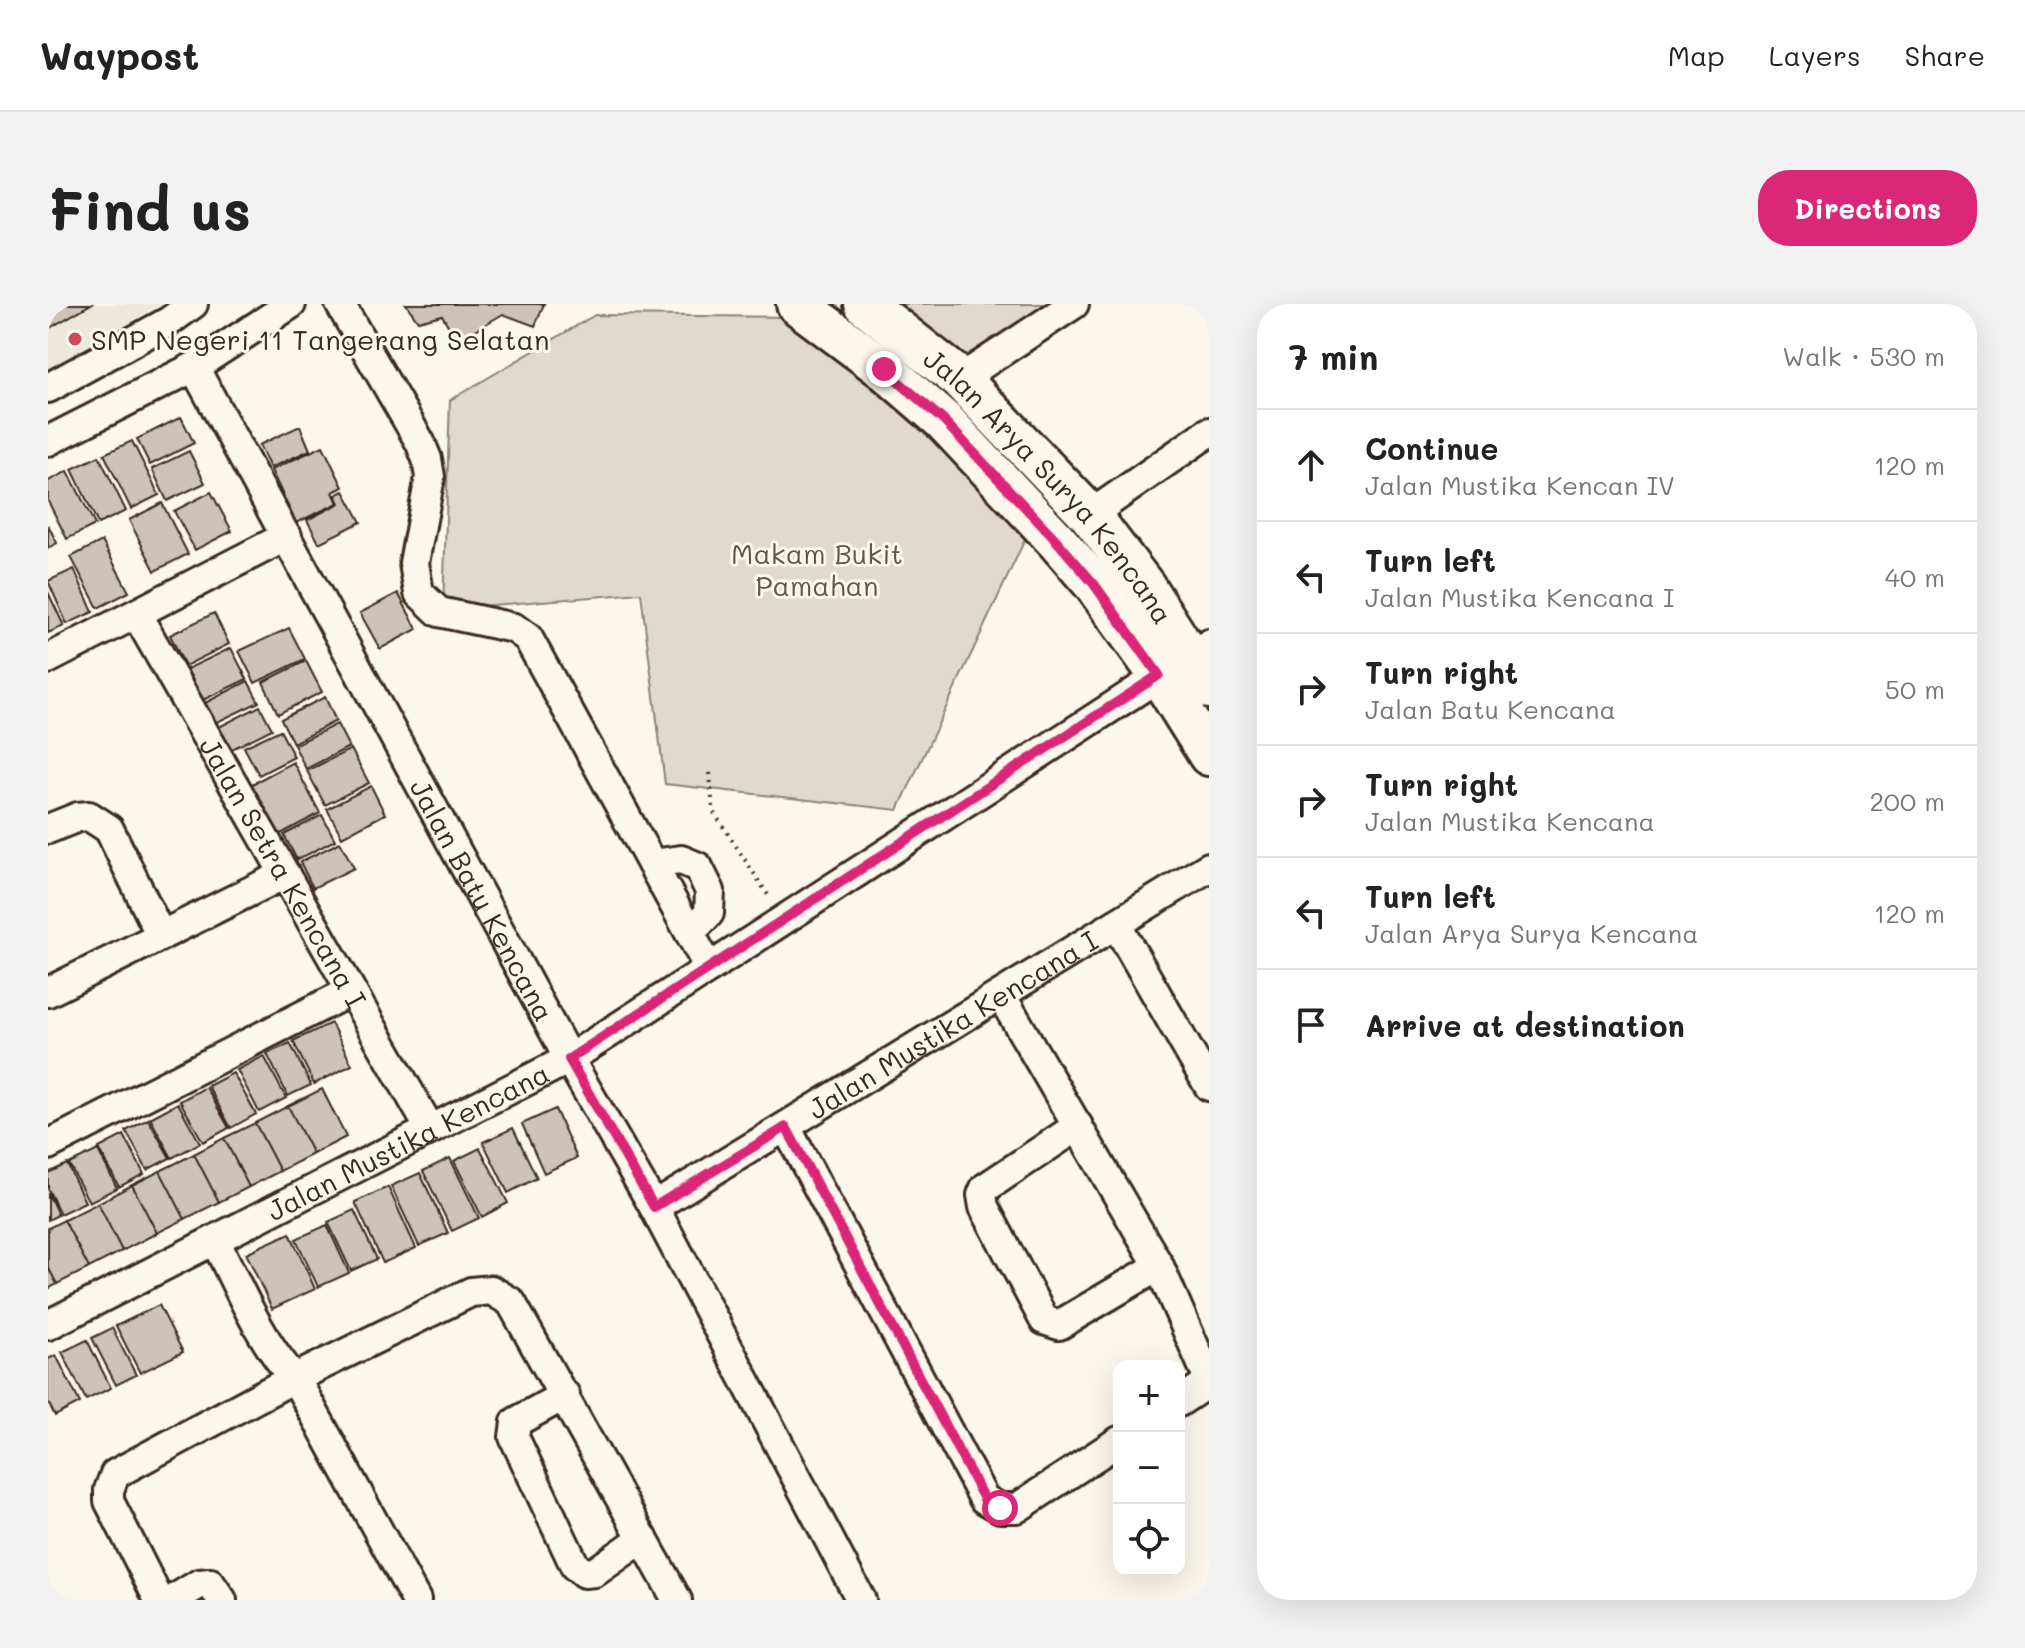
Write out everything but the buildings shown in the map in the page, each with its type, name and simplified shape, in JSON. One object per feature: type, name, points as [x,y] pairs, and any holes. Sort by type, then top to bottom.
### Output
[{"type":"street","points":[[48,388],[168,322],[193,304]]},
{"type":"street","points":[[48,441],[194,367],[291,304]]},
{"type":"street","points":[[340,304],[427,459],[430,477],[414,563],[419,593],[439,612],[514,628],[528,638],[709,968]]},
{"type":"street","name":"Jalan Arya Surya Kencana","points":[[797,304],[884,369],[944,421],[1094,584],[1192,666]]},
{"type":"street","name":"Jalan Arya Surya Kencana","points":[[865,304],[960,379],[1090,515],[1145,587],[1192,666],[1209,755]]},
{"type":"street","points":[[960,379],[1074,304]]},
{"type":"street","name":"Jalan Batu Kencana","points":[[194,367],[569,1059],[654,1207],[851,1596]]},
{"type":"street","points":[[1090,515],[1209,432]]},
{"type":"street","points":[[48,659],[287,536]]},
{"type":"street","name":"Jalan Setra Kencana I","points":[[137,615],[430,1129]]},
{"type":"street","name":"Jalan Mustika Kencana","points":[[48,1325],[569,1059],[784,920],[1192,666]]},
{"type":"street","points":[[48,829],[89,816],[109,829],[161,936]]},
{"type":"street","points":[[652,864],[681,860],[698,867],[710,891],[709,913],[690,933]]},
{"type":"street","name":"Jalan Mustika Kencana I","points":[[654,1207],[1209,867]]},
{"type":"street","points":[[48,992],[285,874]]},
{"type":"street","points":[[1116,924],[1209,1086]]},
{"type":"street","points":[[48,1145],[351,991]]},
{"type":"street","points":[[1001,995],[1159,1266],[1209,1381],[1185,1398]]},
{"type":"street","points":[[1078,1126],[985,1188],[982,1195],[984,1207],[1044,1320],[1059,1325],[1159,1266]]},
{"type":"street","points":[[786,1127],[984,1499],[1000,1508],[1017,1508],[1113,1445]]},
{"type":"street","points":[[215,1240],[398,1600]]},
{"type":"street","points":[[159,1600],[109,1501],[115,1474],[286,1376],[471,1292],[491,1290],[511,1302],[677,1600]]},
{"type":"street","points":[[286,1376],[416,1600]]},
{"type":"street","points":[[565,1395],[516,1422],[514,1437],[575,1566],[584,1573],[595,1572],[643,1538]]},
{"type":"street","points":[[173,1600],[204,1583],[215,1587],[222,1600]]},
{"type":"path","points":[[710,773],[713,811],[784,920]]},
{"type":"shaded area","name":"SMP Negeri 11 Tangerang Selatan","points":[[48,304],[162,304],[48,369]]},
{"type":"green space","points":[[888,304],[1053,304],[959,362]]},
{"type":"green space","name":"Makam Bukit Pamahan","points":[[595,315],[795,317],[881,378],[1028,533],[898,810],[665,784],[641,593],[443,609],[450,400]]},
{"type":"place","name":"SMP Negeri 11 Tangerang Selatan","points":[[75,339]]},
{"type":"route","points":[[884,369],[944,421],[1056,540],[1094,584],[1159,675],[569,1059],[654,1207],[786,1127],[984,1499],[1000,1508]]}]
